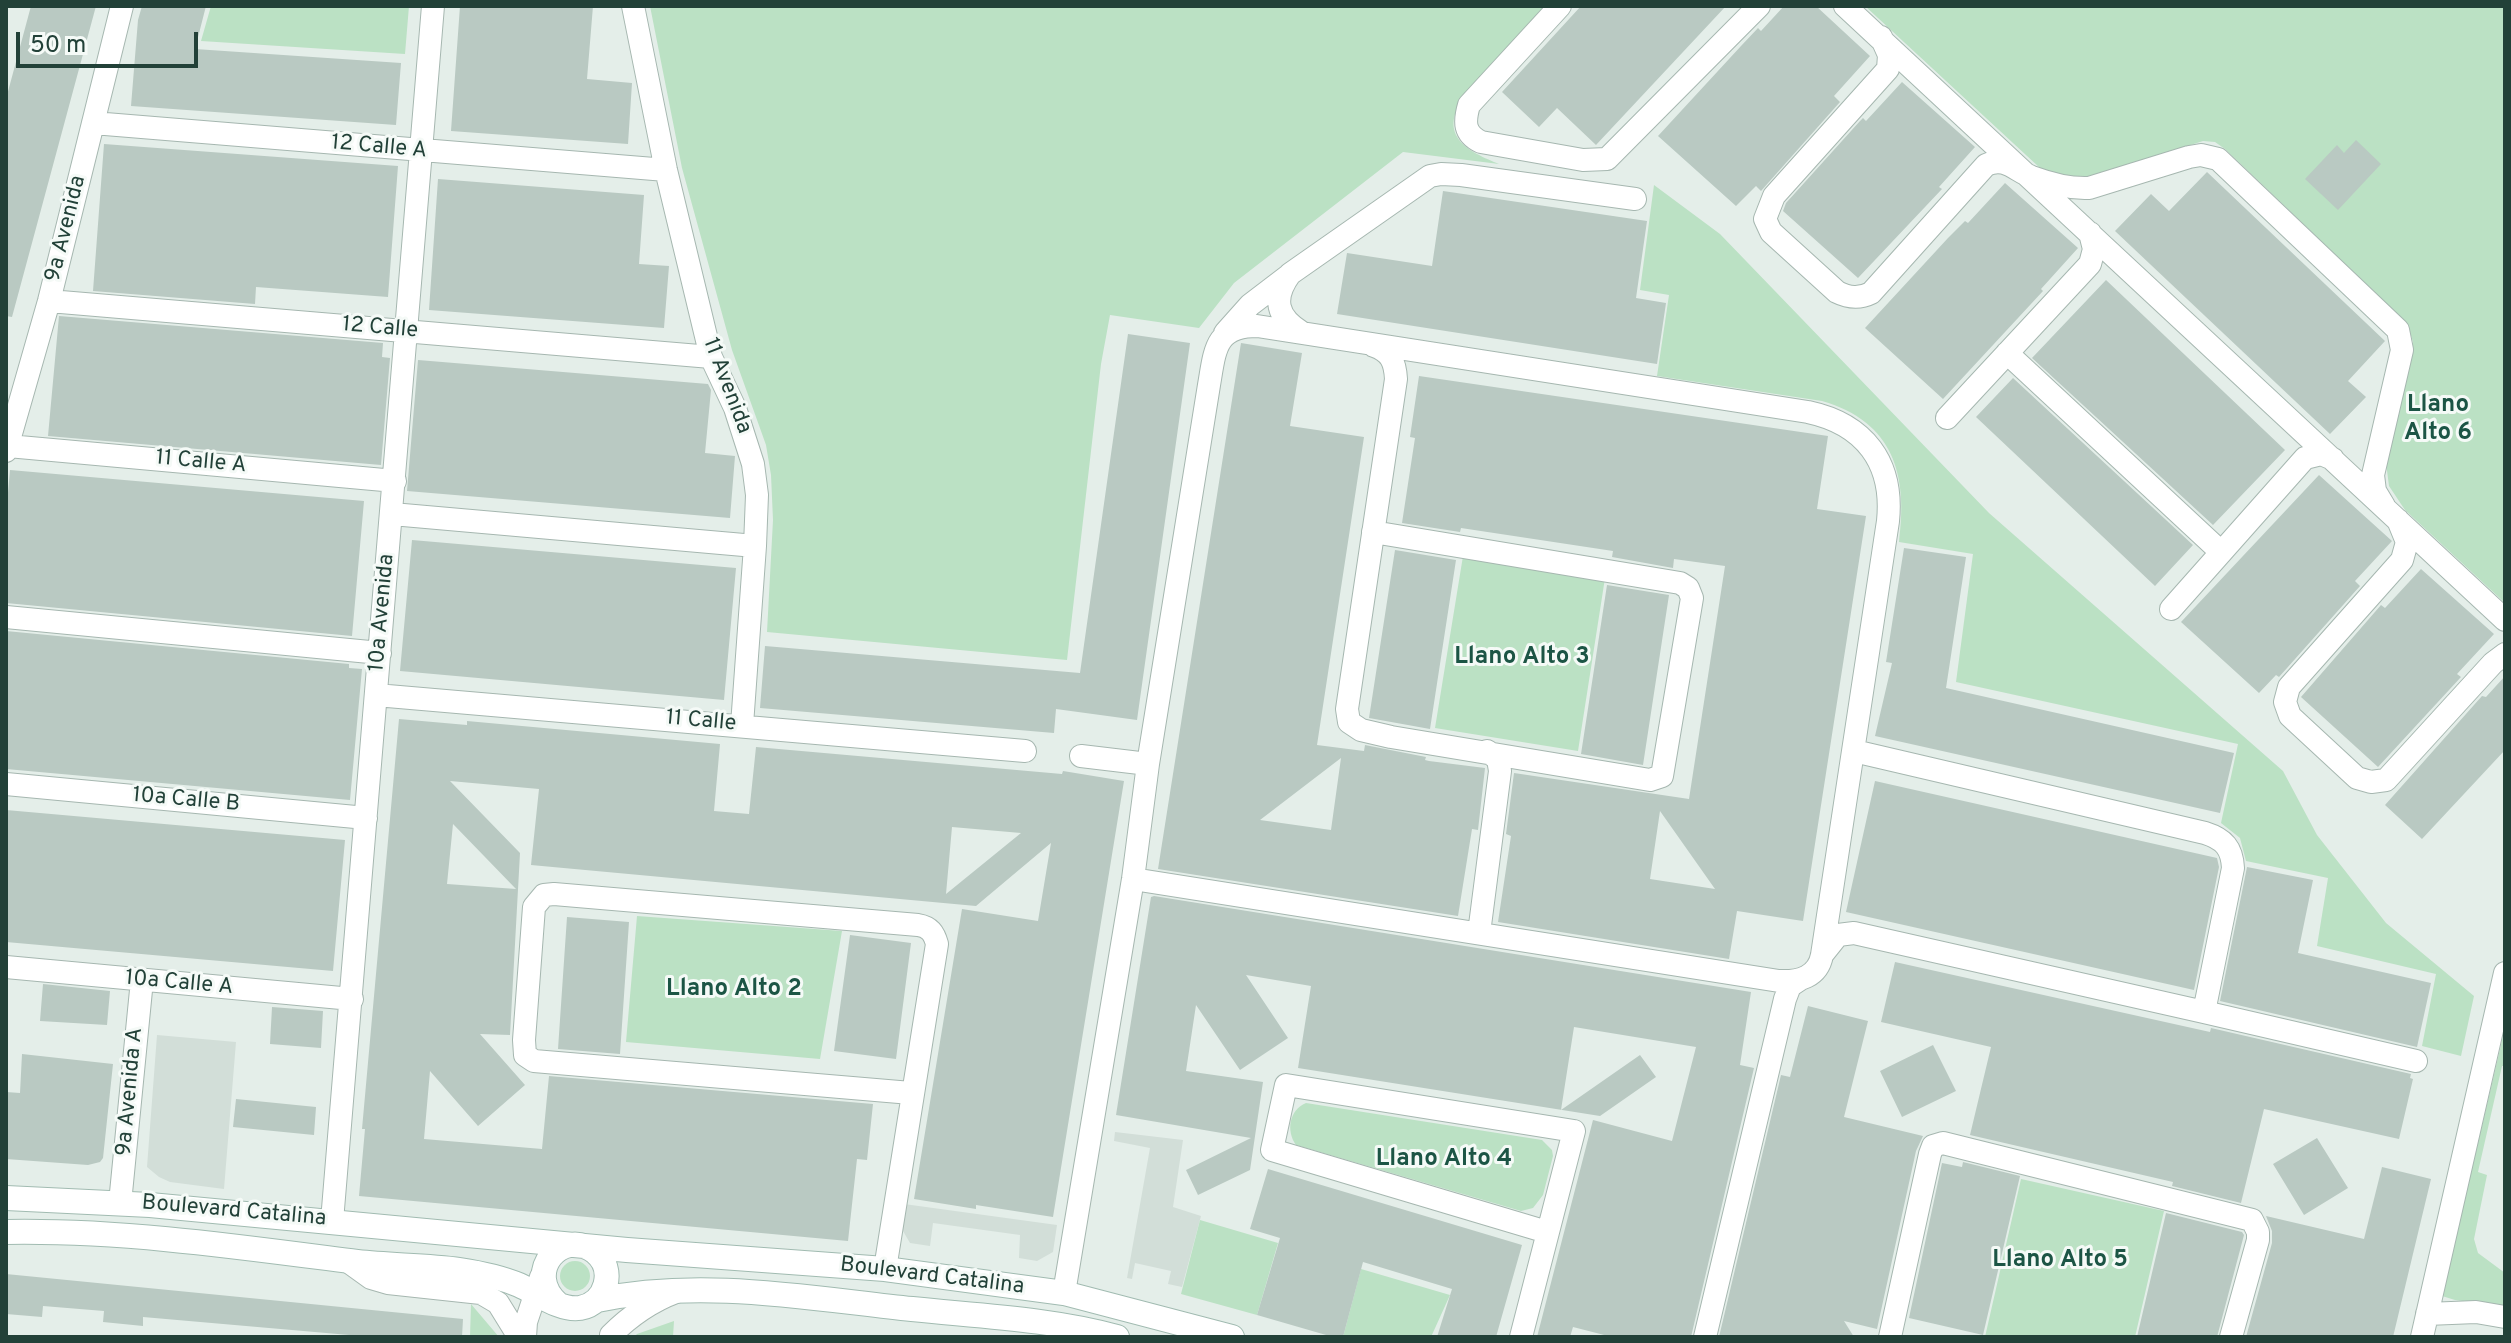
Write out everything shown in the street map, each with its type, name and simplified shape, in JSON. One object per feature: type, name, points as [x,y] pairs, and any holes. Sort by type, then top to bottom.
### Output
[{"type":"street","name":"9a Avenida","points":[[7,448],[49,301],[122,6]]},
{"type":"street","name":"10a Avenida","points":[[332,1221],[433,6]]},
{"type":"street","name":"11 Avenida","points":[[633,6],[666,170],[711,357],[735,408],[753,464],[757,495],[755,546],[742,725]]},
{"type":"street","points":[[1560,6],[1469,105],[1465,122],[1473,138],[1583,160],[1607,159],[1759,6]]},
{"type":"street","points":[[1845,6],[2505,620]]},
{"type":"street","points":[[1881,37],[1889,55],[1888,69],[1774,196],[1767,207],[1765,219],[1771,232],[1837,292],[1860,297],[1871,293],[1986,165],[1995,161],[2006,163],[2027,176],[2078,188],[2089,188],[2189,157],[2209,156],[2225,163],[2394,324],[2402,337],[2401,358],[2373,475],[2375,491],[2407,542],[2402,560],[2289,687],[2285,702],[2290,716],[2357,778],[2371,782],[2386,780],[2493,663],[2505,654]]},
{"type":"street","name":"12 Calle A","points":[[93,123],[666,170]]},
{"type":"street","points":[[899,1308],[917,1299],[931,1297],[1029,1305],[1064,1293],[1133,879],[1148,764],[1212,368],[1222,337],[1250,305],[1427,178],[1441,174],[1635,199]]},
{"type":"street","points":[[1947,418],[2090,264],[2094,249],[2090,233]]},
{"type":"street","points":[[1290,274],[1281,289],[1280,309],[1286,321],[1302,333]]},
{"type":"street","name":"12 Calle","points":[[49,301],[711,357]]},
{"type":"street","points":[[1222,337],[1244,326],[1302,333],[1808,412],[1833,418],[1854,430],[1879,462],[1890,499],[1822,955],[1817,969],[1790,986],[1785,999],[1705,1337]]},
{"type":"street","points":[[1366,343],[1390,355],[1396,379],[1373,532],[1347,709],[1349,722],[1372,733],[1650,780],[1662,776],[1692,598],[1688,588],[1680,583],[1373,532]]},
{"type":"street","points":[[2007,353],[2221,552]]},
{"type":"street","name":"11 Calle A","points":[[7,448],[395,481]]},
{"type":"street","points":[[2171,609],[2305,458],[2321,454],[2333,459]]},
{"type":"street","points":[[392,514],[755,546]]},
{"type":"street","points":[[6,617],[380,653]]},
{"type":"street","name":"11 Calle","points":[[376,695],[1025,751]]},
{"type":"street","points":[[1479,933],[1500,771],[1498,759],[1487,751]]},
{"type":"street","points":[[1854,751],[2205,833],[2223,841],[2232,856],[2233,868],[2204,1012]]},
{"type":"street","points":[[1081,756],[1148,764]]},
{"type":"street","name":"10a Calle B","points":[[6,784],[366,818]]},
{"type":"street","points":[[1133,879],[1779,981],[1799,980]]},
{"type":"street","points":[[885,1269],[937,944],[934,933],[926,927],[554,894],[544,895],[534,907],[524,1040],[525,1055],[534,1061],[911,1093]]},
{"type":"street","points":[[1822,955],[1838,935],[1854,933],[2416,1061]]},
{"type":"street","name":"10a Calle A","points":[[6,967],[352,999]]},
{"type":"street","points":[[2422,1337],[2505,973]]},
{"type":"street","name":"9a Avenida A","points":[[120,1203],[142,980]]},
{"type":"street","points":[[1521,1337],[1574,1131],[1286,1085],[1272,1150],[1547,1232]]},
{"type":"street","points":[[1890,1337],[1930,1154],[1933,1146],[1943,1143],[2252,1220],[2258,1240],[2231,1337]]},
{"type":"street","name":"Boulevard Catalina","points":[[6,1198],[120,1203],[627,1250],[885,1269],[1064,1293],[1232,1337]]},
{"type":"street","name":"Boulevard Catalina","points":[[6,1232],[148,1238],[458,1270],[489,1275],[547,1298]]},
{"type":"street","points":[[576,1245],[586,1247],[603,1261],[606,1281],[597,1300],[578,1308],[547,1298],[544,1268],[556,1251],[576,1245]]},
{"type":"street","points":[[346,1260],[371,1278],[388,1283],[481,1293],[498,1303],[522,1337]]},
{"type":"street","points":[[611,1336],[644,1308],[684,1289]]},
{"type":"street","name":"Boulevard Catalina","points":[[597,1300],[644,1291],[684,1289],[795,1296],[1053,1324],[1117,1337]]},
{"type":"street","points":[[522,1337],[526,1322],[547,1298]]},
{"type":"street","points":[[597,1300],[609,1322],[611,1336]]},
{"type":"street","points":[[2427,1314],[2476,1312],[2505,1317]]},
{"type":"shaded area","points":[[157,1035],[236,1042],[224,1189],[170,1182],[147,1167]]},
{"type":"shaded area","points":[[1115,1132],[1183,1140],[1173,1207],[1201,1216],[1182,1287],[1168,1284],[1171,1271],[1135,1263],[1132,1279],[1127,1278],[1150,1148],[1114,1141]]},
{"type":"shaded area","points":[[904,1204],[1057,1225],[1053,1252],[1037,1261],[1019,1258],[1020,1235],[933,1223],[930,1246],[910,1243],[903,1231]]},
{"type":"green space","points":[[211,6],[409,6],[405,54],[201,41]]},
{"type":"green space","points":[[650,6],[1548,6],[1461,101],[1455,114],[1454,125],[1461,142],[1468,149],[1499,164],[1403,152],[1234,283],[1199,328],[1110,315],[1101,364],[1067,660],[767,632],[773,520],[766,445],[732,350],[682,168]]},
{"type":"green space","points":[[1865,6],[2505,6],[2505,603],[2405,510],[2389,486],[2386,463],[2413,342],[2407,323],[2225,149],[2215,142],[2203,141],[2089,178],[2073,180],[2040,168]]},
{"type":"green space","points":[[1654,185],[1720,234],[1989,513],[2283,771],[2317,835],[2386,923],[2474,996],[2461,1056],[2422,1046],[2436,974],[2317,946],[2328,878],[2246,861],[2240,838],[2221,823],[2238,744],[1956,682],[1973,554],[1899,542],[1901,495],[1898,473],[1891,454],[1866,422],[1822,401],[1657,376],[1669,295],[1640,290]]},
{"type":"green space","points":[[1463,556],[1605,578],[1578,751],[1435,728]]},
{"type":"green space","points":[[637,916],[842,931],[820,1059],[626,1042]]},
{"type":"green space","points":[[2505,1028],[2505,1066],[2502,1066],[2478,1172],[2487,1175],[2474,1239],[2478,1253],[2505,1273],[2505,1307],[2442,1296]]},
{"type":"green space","points":[[1306,1103],[1542,1140],[1552,1150],[1553,1156],[1543,1195],[1533,1208],[1521,1211],[1296,1145],[1291,1134],[1291,1121],[1300,1106]]},
{"type":"green space","points":[[2021,1179],[2164,1211],[2135,1337],[1985,1337]]},
{"type":"green space","points":[[1200,1220],[1278,1243],[1257,1315],[1181,1294]]},
{"type":"green space","points":[[575,1261],[586,1265],[590,1276],[586,1287],[575,1291],[564,1287],[560,1276],[564,1265]]},
{"type":"green space","points":[[1361,1269],[1450,1295],[1431,1337],[1343,1337]]},
{"type":"green space","points":[[471,1304],[499,1337],[470,1337]]},
{"type":"green space","points":[[674,1321],[673,1337],[634,1337],[637,1334]]},
{"type":"building","points":[[31,6],[96,6],[12,317],[6,316],[6,99]]},
{"type":"building","points":[[142,6],[206,6],[195,49],[401,63],[396,125],[131,106],[138,20]]},
{"type":"building","points":[[460,6],[593,6],[587,79],[632,83],[628,144],[451,131]]},
{"type":"building","points":[[1581,6],[1726,6],[1596,145],[1557,108],[1539,127],[1502,92]]},
{"type":"building","points":[[1784,6],[1816,6],[1870,56],[1834,96],[1840,102],[1761,191],[1756,186],[1736,206],[1658,136],[1758,28],[1761,31]]},
{"type":"building","points":[[1902,82],[1975,147],[1939,187],[1942,189],[1858,278],[1783,211],[1786,203],[1860,121],[1863,118],[1866,121]]},
{"type":"building","points":[[2356,140],[2381,164],[2338,210],[2305,179],[2337,145],[2344,153]]},
{"type":"building","points":[[104,144],[398,166],[388,297],[256,287],[255,304],[93,291]]},
{"type":"building","points":[[2207,172],[2385,341],[2348,381],[2366,397],[2330,434],[2115,231],[2151,194],[2169,211]]},
{"type":"building","points":[[438,179],[644,195],[639,264],[669,266],[664,328],[429,310]]},
{"type":"building","points":[[2005,183],[2078,248],[2041,289],[2043,291],[1943,399],[1865,328],[1948,238],[1965,221],[1968,223]]},
{"type":"building","points":[[1443,191],[1647,221],[1636,298],[1666,303],[1657,364],[1337,314],[1347,253],[1432,266]]},
{"type":"building","points":[[2106,280],[2285,450],[2213,525],[2032,358]]},
{"type":"building","points":[[59,316],[383,343],[382,357],[390,358],[381,465],[48,436]]},
{"type":"building","points":[[1128,334],[1190,343],[1137,720],[1056,709],[1054,733],[760,708],[765,646],[1080,673]]},
{"type":"building","points":[[1241,343],[1302,353],[1290,426],[1364,437],[1317,745],[1364,751],[1365,745],[1426,757],[1425,760],[1429,761],[1485,768],[1478,830],[1472,829],[1458,916],[1158,869]],"holes":[[[1341,758],[1331,830],[1260,820]]]},
{"type":"building","points":[[418,360],[708,384],[711,390],[705,453],[735,456],[730,518],[407,491]]},
{"type":"building","points":[[1419,376],[1828,436],[1817,509],[1866,516],[1803,921],[1737,911],[1729,959],[1498,922],[1511,836],[1506,834],[1514,773],[1689,799],[1725,566],[1674,559],[1673,568],[1612,557],[1613,551],[1461,528],[1460,532],[1402,523],[1415,438],[1410,437]],"holes":[[[1660,811],[1715,889],[1650,879]]]},
{"type":"building","points":[[2013,378],[2193,545],[2155,586],[1976,417]]},
{"type":"building","points":[[10,470],[364,501],[352,636],[6,603],[6,515]]},
{"type":"building","points":[[2319,475],[2392,541],[2355,581],[2360,586],[2279,677],[2276,675],[2259,693],[2181,622]]},
{"type":"building","points":[[412,540],[736,568],[724,700],[400,671]]},
{"type":"building","points":[[1904,548],[1966,557],[1946,688],[2234,753],[2220,813],[1875,736],[1892,663],[1886,662]]},
{"type":"building","points":[[1395,550],[1456,560],[1430,729],[1369,718]]},
{"type":"building","points":[[2421,569],[2494,634],[2457,674],[2461,677],[2378,767],[2301,697],[2381,605],[2385,608]]},
{"type":"building","points":[[1607,585],[1669,595],[1643,765],[1581,754]]},
{"type":"building","points":[[6,631],[349,664],[349,668],[362,669],[350,800],[6,769]]},
{"type":"building","points":[[2505,676],[2505,750],[2422,839],[2385,805],[2482,696],[2486,697]]},
{"type":"building","points":[[399,719],[467,725],[467,721],[720,744],[714,811],[749,814],[756,747],[1062,774],[1063,771],[1124,781],[1053,1217],[914,1199],[962,909],[1038,921],[1051,843],[976,906],[531,865],[539,789],[450,781],[520,853],[510,1035],[480,1034],[525,1085],[478,1126],[430,1071],[424,1139],[542,1149],[549,1076],[873,1104],[867,1160],[857,1159],[848,1241],[359,1196],[365,1129],[362,1129]],"holes":[[[453,824],[516,889],[447,884]],[[952,827],[1021,833],[946,894]]]},
{"type":"building","points":[[1875,781],[2217,858],[2219,867],[2194,990],[1846,912]]},
{"type":"building","points":[[6,810],[345,840],[333,971],[6,942]]},
{"type":"building","points":[[2247,867],[2313,880],[2298,953],[2431,983],[2417,1047],[2220,1001]]},
{"type":"building","points":[[1151,897],[1751,992],[1740,1065],[1754,1068],[1691,1337],[1612,1337],[1573,1327],[1570,1337],[1537,1337],[1593,1120],[1672,1141],[1696,1047],[1574,1027],[1561,1110],[1298,1068],[1311,986],[1246,975],[1288,1038],[1240,1070],[1196,1005],[1186,1071],[1263,1082],[1250,1170],[1198,1195],[1186,1170],[1251,1138],[1116,1115]]},
{"type":"building","points":[[567,917],[629,922],[620,1054],[558,1049]]},
{"type":"building","points":[[850,935],[911,943],[896,1059],[834,1051]]},
{"type":"building","points":[[1895,962],[2210,1032],[2211,1028],[2411,1074],[2410,1078],[2413,1079],[2399,1139],[2264,1109],[2241,1203],[2172,1186],[2173,1182],[1970,1135],[1991,1047],[1881,1022]]},
{"type":"building","points":[[43,984],[110,991],[107,1025],[40,1021]]},
{"type":"building","points":[[1808,1006],[1868,1021],[1844,1117],[1923,1136],[1916,1151],[1877,1329],[1844,1321],[1854,1337],[1719,1337],[1781,1075],[1790,1077]]},
{"type":"building","points":[[272,1007],[323,1011],[321,1048],[270,1044]]},
{"type":"building","points":[[1933,1045],[1956,1091],[1902,1117],[1880,1071]]},
{"type":"building","points":[[22,1054],[113,1064],[103,1158],[100,1162],[88,1165],[6,1159],[6,1092],[20,1093]]},
{"type":"building","points":[[1640,1055],[1656,1077],[1600,1116],[1561,1110]]},
{"type":"building","points":[[236,1099],[316,1107],[314,1135],[233,1127]]},
{"type":"building","points":[[2317,1138],[2348,1188],[2304,1215],[2273,1164]]},
{"type":"building","points":[[1963,1162],[2020,1176],[1983,1335],[1909,1318],[1942,1163],[1962,1167]]},
{"type":"building","points":[[2382,1167],[2431,1179],[2393,1337],[2246,1337],[2272,1243],[2272,1231],[2266,1216],[2364,1239]]},
{"type":"building","points":[[1268,1169],[1522,1245],[1496,1337],[1437,1337],[1452,1289],[1363,1262],[1343,1337],[1333,1337],[1257,1315],[1280,1238],[1250,1229]]},
{"type":"building","points":[[2166,1213],[2244,1235],[2217,1337],[2137,1337]]},
{"type":"building","points":[[6,1274],[463,1319],[462,1337],[372,1337],[143,1317],[143,1326],[103,1322],[104,1311],[43,1306],[42,1317],[6,1314]]},
{"type":"district","name":"Llano Alto 6","points":[[2438,420]]},
{"type":"district","name":"Llano Alto 3","points":[[1522,658]]},
{"type":"district","name":"Llano Alto 2","points":[[734,990]]},
{"type":"district","name":"Llano Alto 4","points":[[1444,1160]]},
{"type":"district","name":"Llano Alto 5","points":[[2060,1261]]}]
